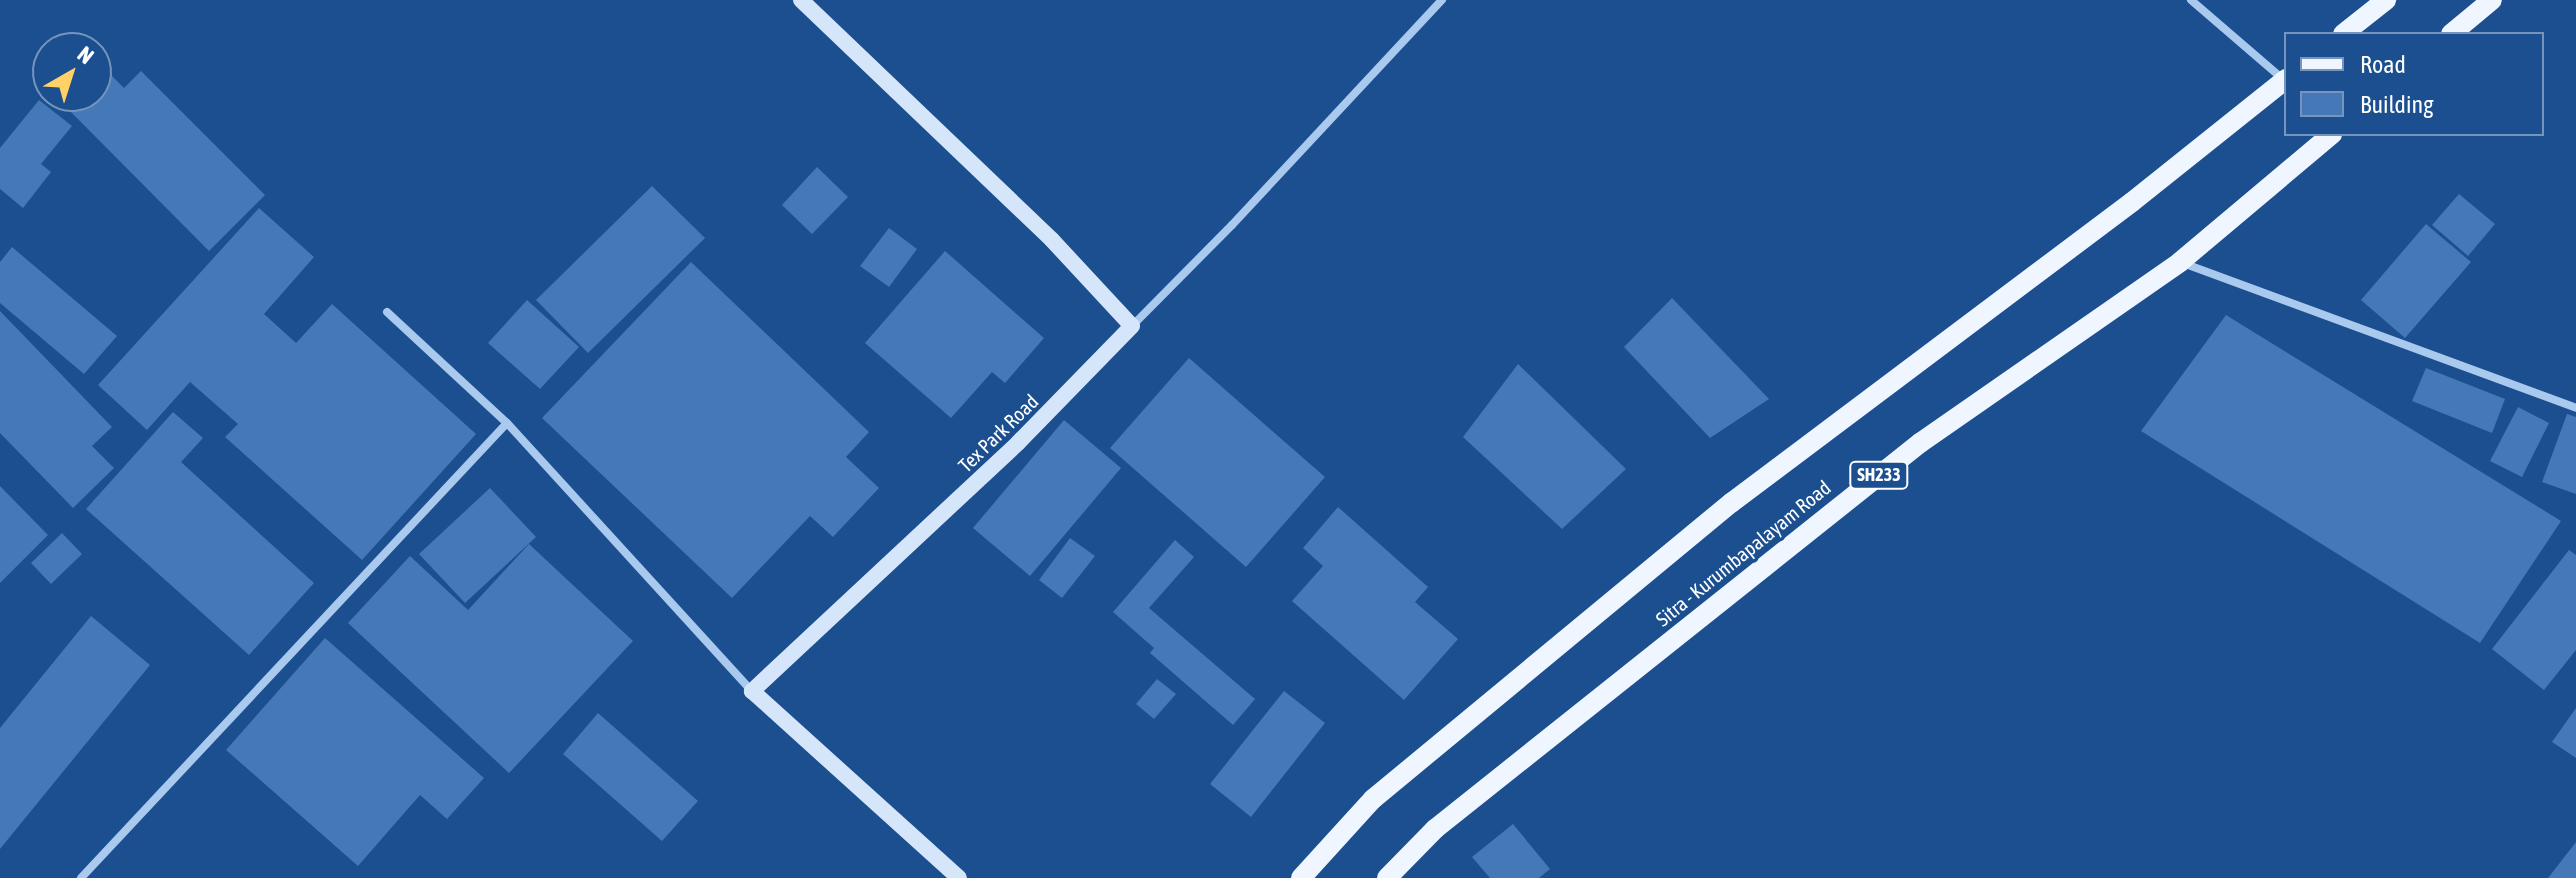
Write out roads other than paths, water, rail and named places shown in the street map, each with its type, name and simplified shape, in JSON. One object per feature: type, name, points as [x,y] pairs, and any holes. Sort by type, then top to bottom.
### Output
[{"type":"main road","points":[[2346,32],[2386,0]]},
{"type":"main road","points":[[2453,32],[2492,0]]},
{"type":"main road","points":[[1301,878],[1373,799],[1731,503],[2132,202],[2284,81]]},
{"type":"main road","name":"Sitra - Kurumbapalayam Road","points":[[1387,878],[1435,829],[1920,443],[2180,262],[2330,136]]},
{"type":"street","points":[[801,0],[1052,240],[1132,326],[1232,225],[1442,0]]},
{"type":"street","points":[[2191,0],[2284,79]]},
{"type":"street","points":[[2180,262],[2576,408]]},
{"type":"street","points":[[387,312],[507,423],[752,691],[959,878]]},
{"type":"street","name":"Tex Park Road","points":[[752,691],[1018,443],[1132,326]]},
{"type":"street","points":[[81,878],[507,423]]}]
